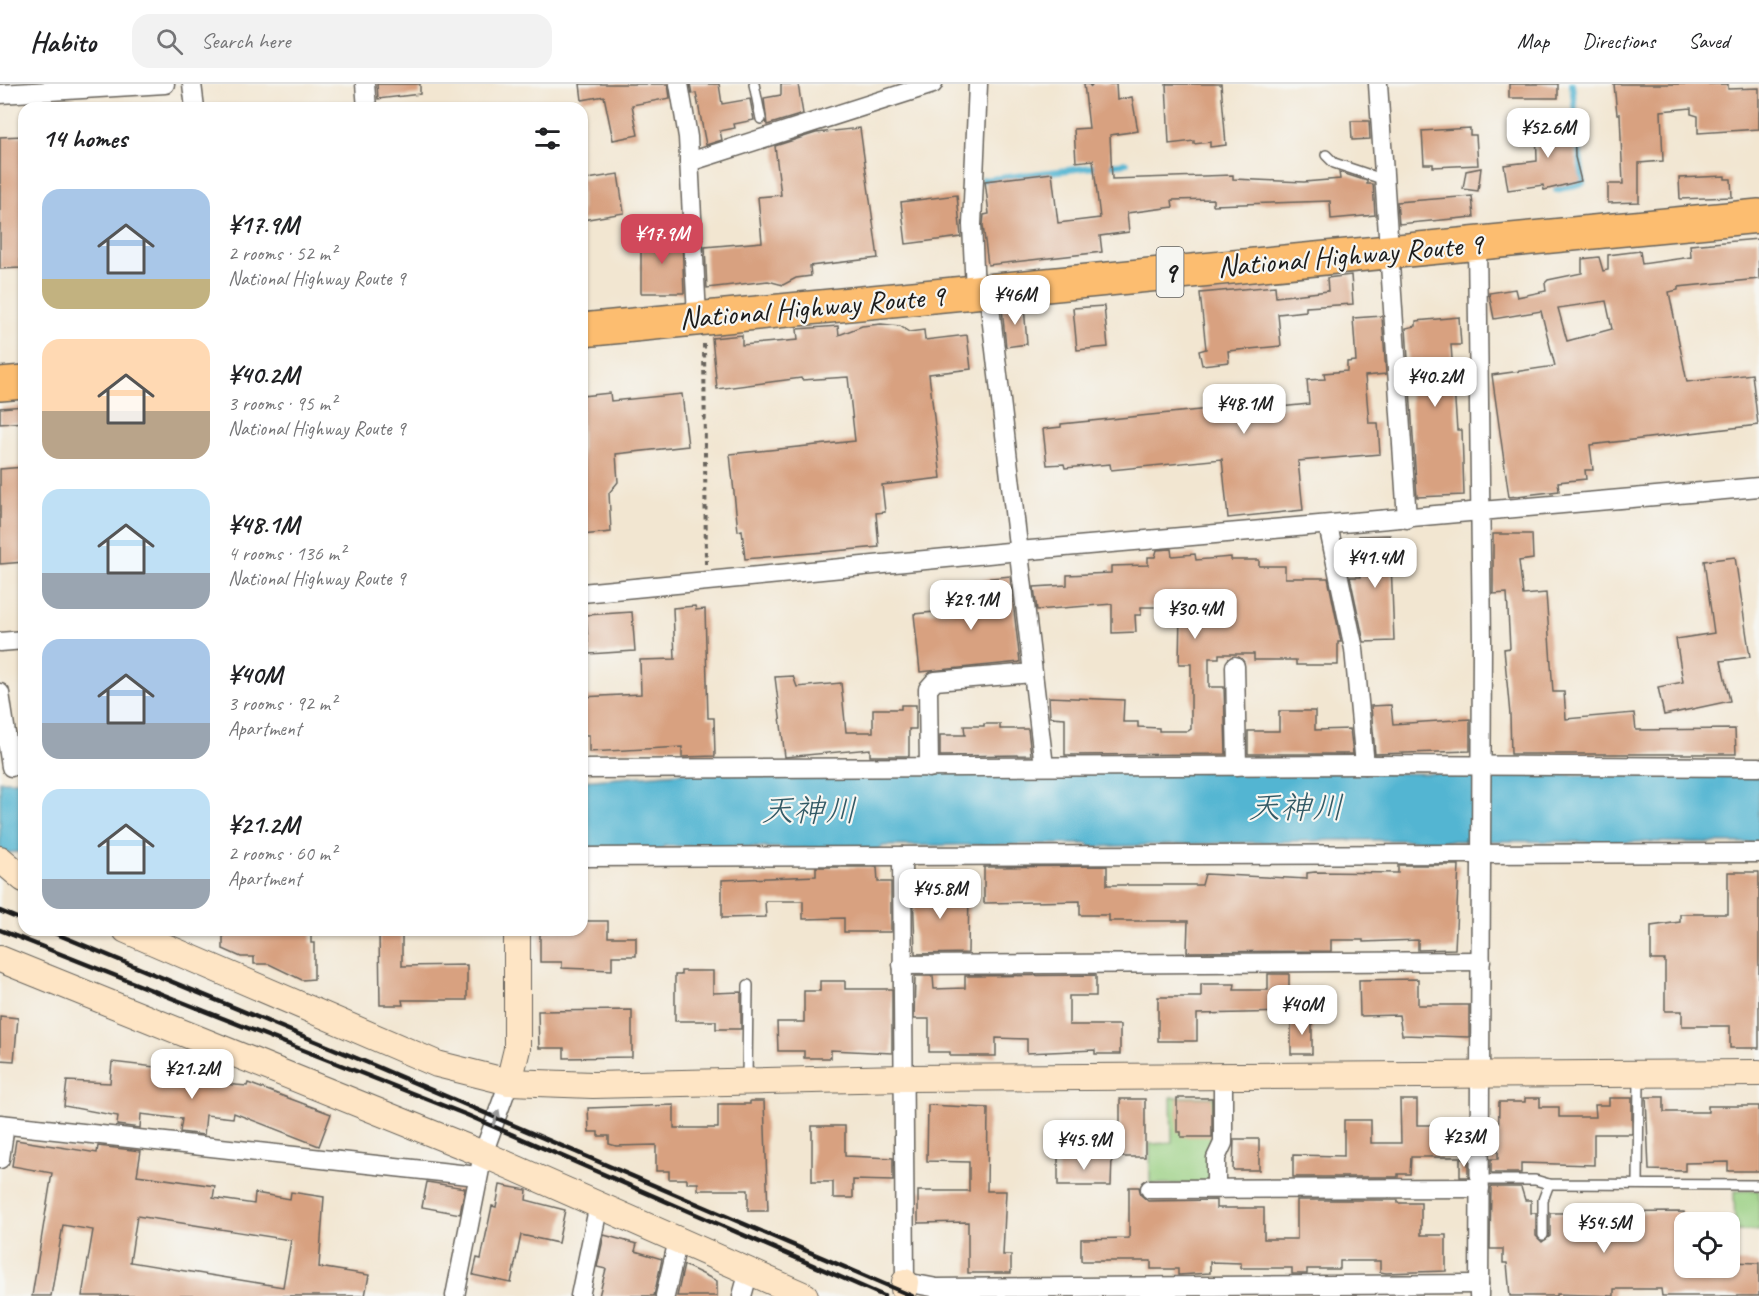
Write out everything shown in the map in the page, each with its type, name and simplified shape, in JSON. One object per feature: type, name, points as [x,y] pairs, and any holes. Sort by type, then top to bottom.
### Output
[{"type":"highway","name":"National Highway Route 9","points":[[588,329],[1759,216]]},
{"type":"highway","points":[[0,384],[18,382]]},
{"type":"street","points":[[0,94],[165,84]]},
{"type":"street","points":[[192,84],[194,102]]},
{"type":"street","points":[[365,84],[366,102]]},
{"type":"street","points":[[679,84],[688,137],[697,317]]},
{"type":"street","points":[[689,162],[933,84]]},
{"type":"street","points":[[978,84],[972,225],[1019,551],[1044,766]]},
{"type":"street","points":[[1378,84],[1407,519]]},
{"type":"street","points":[[902,856],[905,1286],[1479,1290],[1481,769],[1477,243]]},
{"type":"street","points":[[588,592],[1019,551],[1759,487]]},
{"type":"street","points":[[1329,525],[1354,649],[1365,765]]},
{"type":"street","points":[[0,642],[18,640]]},
{"type":"street","points":[[1235,666],[1237,766]]},
{"type":"street","points":[[929,768],[928,689],[935,681],[1032,673]]},
{"type":"street","points":[[0,693],[12,767]]},
{"type":"street","points":[[588,769],[1365,765],[1481,769],[1759,767]]},
{"type":"street","points":[[588,857],[1481,852],[1759,853]]},
{"type":"street","points":[[1,860],[18,874]]},
{"type":"street","points":[[140,936],[437,1064],[509,1082],[593,1085],[903,1078],[1759,1073]]},
{"type":"street","points":[[455,1296],[481,1165],[509,1082],[517,1049],[517,936]]},
{"type":"street","points":[[0,959],[481,1165],[599,1204],[805,1296]]},
{"type":"street","points":[[903,965],[1481,961]]},
{"type":"street","points":[[1216,1188],[1216,1158],[1223,1143],[1223,1076]]},
{"type":"street","points":[[0,1159],[3,1125],[481,1165]]},
{"type":"street","points":[[1150,1189],[1480,1184]]},
{"type":"street","points":[[580,1296],[599,1204]]},
{"type":"street","points":[[665,1296],[678,1240]]},
{"type":"street","points":[[742,1296],[749,1271]]},
{"type":"lane","points":[[754,84],[761,119]]},
{"type":"lane","points":[[1326,155],[1334,163],[1385,180]]},
{"type":"lane","points":[[747,1082],[748,985]]},
{"type":"lane","points":[[1638,1184],[1639,1073]]},
{"type":"lane","points":[[1480,1184],[1535,1180],[1549,1184],[1759,1185]]},
{"type":"lane","points":[[1543,1236],[1543,1200],[1549,1184]]},
{"type":"path","points":[[697,317],[704,338],[706,580]]},
{"type":"green space","points":[[1171,1097],[1217,1097],[1217,1147],[1207,1184],[1150,1184],[1150,1144],[1172,1143]]},
{"type":"green space","points":[[1759,1190],[1759,1231],[1740,1231],[1740,1212],[1735,1212],[1734,1191]]},
{"type":"water","name":"天神川","points":[[704,771],[1201,771],[1759,777],[1759,843],[1340,840],[1090,847],[1088,844],[883,846],[879,850],[664,846],[662,850],[588,849],[588,781]]},
{"type":"water","points":[[0,781],[18,781],[18,852],[0,853]]},
{"type":"building","points":[[377,84],[420,84],[420,94],[378,99]]},
{"type":"building","points":[[580,84],[668,84],[670,98],[632,105],[638,135],[613,140],[604,96],[582,100]]},
{"type":"building","points":[[690,84],[719,84],[722,104],[750,99],[754,120],[734,124],[735,128],[720,131],[722,140],[706,145],[696,93],[692,94]]},
{"type":"building","points":[[781,84],[798,84],[803,114],[767,125],[764,98],[781,95]]},
{"type":"building","points":[[1084,84],[1116,84],[1117,100],[1132,97],[1138,131],[1110,135],[1112,179],[1233,175],[1233,179],[1304,182],[1340,179],[1339,172],[1367,181],[1367,184],[1373,184],[1375,215],[1331,219],[1330,201],[1213,205],[1213,199],[1172,200],[1173,207],[1127,213],[1129,232],[1100,236],[1102,252],[988,265],[983,225],[984,215],[989,214],[985,181],[1052,173],[1058,223],[1100,218],[1093,160],[1076,162],[1074,129],[1089,128]]},
{"type":"building","points":[[1166,84],[1221,84],[1226,145],[1210,147],[1210,142],[1194,144],[1194,141],[1169,144]]},
{"type":"building","points":[[1509,84],[1558,84],[1558,98],[1509,98]]},
{"type":"building","points":[[1614,84],[1728,84],[1728,89],[1759,88],[1759,129],[1698,133],[1698,116],[1691,114],[1691,108],[1661,111],[1663,161],[1639,163],[1639,202],[1608,203],[1608,184],[1623,184],[1620,114],[1617,114]]},
{"type":"building","points":[[1574,120],[1575,157],[1581,181],[1544,190],[1543,185],[1508,190],[1504,165],[1537,161],[1536,121]]},
{"type":"building","points":[[1351,121],[1369,121],[1370,139],[1352,140]]},
{"type":"building","points":[[860,128],[878,258],[810,266],[811,276],[796,278],[783,285],[768,281],[707,288],[705,247],[762,242],[758,197],[781,195],[775,146],[816,133]]},
{"type":"building","points":[[1470,128],[1470,135],[1476,135],[1478,165],[1433,167],[1433,164],[1424,164],[1422,131]]},
{"type":"building","points":[[18,136],[18,268],[0,269],[0,137]]},
{"type":"building","points":[[1481,168],[1478,191],[1463,189],[1466,171]]},
{"type":"building","points":[[618,174],[624,213],[588,219],[588,179]]},
{"type":"building","points":[[1725,176],[1725,179],[1731,179],[1732,197],[1680,199],[1679,178]]},
{"type":"building","points":[[957,195],[961,237],[906,244],[901,202]]},
{"type":"building","points":[[1472,196],[1474,217],[1399,224],[1397,202]]},
{"type":"building","points":[[641,236],[682,236],[684,293],[641,293]]},
{"type":"building","points":[[1758,239],[1759,279],[1678,287],[1678,290],[1669,292],[1687,382],[1752,374],[1758,425],[1590,445],[1593,470],[1585,470],[1586,479],[1558,482],[1559,491],[1509,497],[1492,375],[1555,366],[1541,311],[1494,319],[1489,293],[1515,289],[1517,297],[1546,291],[1545,283],[1548,280],[1582,273],[1582,259],[1599,257],[1603,271],[1608,270],[1608,255],[1640,251],[1642,264],[1691,257],[1690,245]],"holes":[[[1606,301],[1612,329],[1567,341],[1558,308]]]},
{"type":"building","points":[[1351,275],[1353,304],[1306,307],[1306,311],[1278,314],[1281,346],[1228,351],[1229,362],[1202,365],[1199,351],[1206,349],[1200,293],[1275,286],[1276,297],[1328,291],[1327,278]]},
{"type":"building","points":[[1024,306],[1027,344],[1006,347],[1002,308]]},
{"type":"building","points":[[1104,306],[1108,347],[1077,350],[1073,308]]},
{"type":"building","points":[[1382,316],[1386,374],[1365,376],[1369,423],[1378,423],[1380,454],[1298,461],[1303,510],[1228,518],[1222,459],[1111,470],[1110,464],[1065,468],[1064,464],[1047,465],[1043,429],[1061,427],[1061,424],[1269,403],[1270,408],[1309,404],[1307,380],[1325,379],[1324,373],[1347,371],[1347,362],[1356,361],[1353,318]]},
{"type":"building","points":[[1459,317],[1461,345],[1451,345],[1457,430],[1462,430],[1464,495],[1417,497],[1406,328],[1416,326],[1416,321]]},
{"type":"building","points":[[881,324],[900,326],[909,332],[924,330],[925,340],[967,335],[971,369],[929,374],[941,478],[882,485],[885,512],[876,513],[879,547],[745,559],[742,530],[738,531],[730,454],[855,441],[848,377],[802,380],[801,378],[717,389],[712,338],[742,335],[742,345],[798,340],[797,329],[838,326],[839,335],[862,326]]},
{"type":"building","points":[[610,393],[611,401],[682,394],[688,446],[616,454],[618,482],[609,493],[611,532],[588,534],[588,395]]},
{"type":"building","points":[[18,406],[18,422],[0,424],[0,408]]},
{"type":"building","points":[[18,468],[18,562],[0,564],[0,469]]},
{"type":"building","points":[[1493,534],[1532,534],[1533,559],[1519,561],[1523,595],[1546,593],[1553,692],[1564,692],[1566,719],[1634,713],[1636,730],[1735,729],[1736,754],[1511,754],[1504,649],[1510,648],[1507,593],[1493,594]]},
{"type":"building","points":[[1390,535],[1394,641],[1364,642],[1350,577],[1360,577],[1359,536]]},
{"type":"building","points":[[1171,549],[1172,556],[1195,554],[1196,560],[1231,557],[1231,560],[1259,560],[1259,566],[1285,566],[1285,578],[1328,578],[1341,642],[1338,642],[1338,665],[1296,665],[1296,660],[1254,660],[1254,654],[1219,654],[1219,658],[1209,658],[1209,687],[1224,687],[1226,754],[1065,755],[1065,718],[1050,717],[1049,697],[1124,700],[1123,722],[1138,722],[1138,727],[1159,728],[1159,731],[1188,731],[1191,729],[1191,664],[1179,664],[1180,610],[1176,611],[1176,607],[1141,607],[1141,615],[1135,615],[1136,632],[1112,633],[1112,604],[1037,610],[1034,587],[1067,585],[1067,575],[1111,573],[1111,566],[1148,565],[1148,557],[1155,557],[1157,550]]},
{"type":"building","points":[[1735,557],[1750,657],[1721,661],[1730,701],[1664,715],[1658,687],[1683,682],[1676,639],[1714,633],[1704,561]]},
{"type":"building","points":[[1010,576],[1020,662],[920,672],[914,614],[976,608],[973,580]]},
{"type":"building","points":[[695,606],[696,610],[705,609],[708,718],[714,718],[715,756],[682,757],[682,747],[589,752],[588,697],[641,694],[640,660],[675,659],[673,608]]},
{"type":"building","points":[[632,612],[635,651],[589,654],[588,615]]},
{"type":"building","points":[[793,676],[797,687],[841,683],[846,732],[873,732],[873,709],[901,709],[901,705],[916,705],[916,729],[909,729],[909,756],[870,756],[870,749],[785,757],[775,677]]},
{"type":"building","points":[[1391,705],[1393,724],[1470,719],[1470,751],[1375,754],[1371,706]]},
{"type":"building","points":[[1279,711],[1315,711],[1315,730],[1350,729],[1353,754],[1248,754],[1248,731],[1279,731]]},
{"type":"building","points":[[984,724],[1000,724],[1000,729],[1028,729],[1031,755],[940,756],[940,735],[965,735],[964,726],[984,726]]},
{"type":"building","points":[[1398,865],[1459,865],[1455,949],[1418,950],[1418,940],[1363,942],[1363,940],[1331,940],[1331,951],[1187,952],[1188,921],[1109,921],[1109,915],[1080,915],[1080,901],[984,903],[984,867],[1107,866],[1107,885],[1202,885],[1205,874],[1307,879],[1307,873],[1315,872],[1398,873]]},
{"type":"building","points":[[816,867],[877,867],[878,882],[891,882],[891,932],[844,932],[844,918],[803,919],[803,901],[765,901],[766,917],[722,918],[722,880],[816,876]]},
{"type":"building","points":[[1728,872],[1759,872],[1759,1048],[1730,1048],[1730,1026],[1682,1026],[1682,1011],[1665,1011],[1665,960],[1651,960],[1651,926],[1680,922],[1680,914],[1728,914]]},
{"type":"building","points":[[913,882],[933,882],[934,890],[969,889],[968,953],[915,954]]},
{"type":"building","points":[[588,921],[608,921],[608,937],[636,937],[636,956],[612,956],[612,970],[562,968],[562,962],[540,962],[540,936],[588,936]]},
{"type":"building","points":[[223,936],[311,936],[311,943],[314,943],[314,979],[302,980],[269,964],[254,964],[254,957],[241,957],[223,949]]},
{"type":"building","points":[[379,936],[402,936],[402,966],[467,965],[467,1000],[402,1000],[403,1005],[380,1005]]},
{"type":"building","points":[[681,971],[713,971],[713,993],[741,992],[741,1029],[716,1029],[716,1021],[675,1021],[675,975],[681,975]]},
{"type":"building","points":[[1268,974],[1289,974],[1289,1012],[1197,1014],[1197,1041],[1158,1041],[1158,997],[1201,997],[1201,984],[1235,984],[1234,990],[1268,990]]},
{"type":"building","points":[[1096,975],[1096,996],[1069,996],[1069,1025],[1120,1025],[1120,1054],[1095,1054],[1095,1050],[1027,1053],[1027,1039],[996,1038],[996,1056],[950,1056],[950,1052],[929,1052],[929,1019],[914,1019],[915,976],[933,976],[934,989],[965,988],[965,976]]},
{"type":"building","points":[[1418,979],[1418,1005],[1469,1005],[1469,1037],[1402,1035],[1399,1015],[1360,1016],[1359,980]]},
{"type":"building","points":[[820,981],[845,981],[845,989],[892,989],[892,1053],[831,1050],[831,1058],[804,1058],[804,1051],[778,1051],[777,1022],[804,1022],[804,991],[820,991]]},
{"type":"building","points":[[632,1010],[632,1057],[564,1058],[564,1048],[539,1048],[538,1011]]},
{"type":"building","points":[[0,1016],[18,1018],[14,1061],[0,1060]]},
{"type":"building","points":[[1291,1019],[1312,1019],[1312,1054],[1291,1054]]},
{"type":"building","points":[[156,1060],[212,1068],[211,1083],[247,1086],[248,1083],[331,1114],[319,1146],[234,1113],[233,1118],[206,1115],[204,1135],[180,1132],[182,1119],[141,1114],[140,1128],[117,1125],[118,1116],[64,1106],[67,1081],[110,1083],[112,1062],[155,1067]]},
{"type":"building","points":[[1646,1097],[1664,1097],[1664,1112],[1708,1112],[1708,1106],[1759,1106],[1759,1171],[1728,1171],[1728,1162],[1685,1163],[1685,1171],[1649,1170]]},
{"type":"building","points":[[1177,1098],[1212,1098],[1212,1137],[1181,1137],[1181,1132],[1177,1132]]},
{"type":"building","points":[[1525,1098],[1540,1098],[1540,1107],[1559,1107],[1559,1117],[1596,1117],[1595,1105],[1609,1105],[1609,1098],[1632,1098],[1632,1134],[1594,1134],[1594,1165],[1521,1163],[1521,1173],[1491,1173],[1491,1159],[1498,1159],[1499,1102],[1525,1102]]},
{"type":"building","points":[[1120,1099],[1145,1099],[1145,1157],[1120,1157]]},
{"type":"building","points":[[1400,1100],[1417,1100],[1417,1125],[1468,1125],[1468,1157],[1411,1157],[1410,1174],[1398,1174],[1398,1177],[1293,1177],[1293,1155],[1344,1156],[1344,1120],[1371,1120],[1371,1143],[1401,1143]]},
{"type":"building","points":[[750,1101],[764,1101],[768,1211],[748,1211],[748,1190],[698,1190],[698,1183],[687,1183],[687,1179],[669,1179],[669,1171],[656,1171],[656,1145],[616,1146],[609,1144],[609,1136],[598,1136],[598,1132],[589,1132],[588,1108],[674,1105],[674,1128],[718,1128],[718,1104],[750,1104]]},
{"type":"building","points":[[928,1105],[988,1108],[987,1191],[1006,1191],[1003,1255],[1011,1255],[1011,1273],[968,1273],[968,1222],[918,1223],[918,1191],[969,1191],[969,1162],[927,1161]]},
{"type":"building","points":[[812,1126],[845,1126],[845,1156],[893,1158],[893,1181],[853,1180],[853,1198],[833,1198],[833,1182],[812,1182]]},
{"type":"building","points":[[1234,1139],[1259,1139],[1259,1170],[1233,1170]]},
{"type":"building","points":[[16,1140],[97,1153],[98,1146],[141,1151],[137,1175],[215,1186],[213,1198],[254,1204],[255,1193],[290,1199],[291,1192],[324,1197],[319,1267],[369,1275],[365,1296],[82,1296],[93,1230],[63,1225],[51,1296],[32,1296],[52,1173],[12,1166]],"holes":[[[137,1216],[291,1240],[283,1287],[130,1262]]]},
{"type":"building","points":[[1058,1152],[1077,1153],[1077,1157],[1112,1157],[1111,1186],[1058,1186]]},
{"type":"building","points":[[1460,1159],[1468,1159],[1468,1177],[1460,1177]]},
{"type":"building","points":[[427,1182],[465,1188],[460,1214],[422,1207]]},
{"type":"building","points":[[500,1185],[527,1190],[526,1200],[565,1210],[558,1243],[521,1235],[511,1283],[473,1275],[477,1258],[481,1259],[492,1206],[496,1207]]},
{"type":"building","points":[[1129,1187],[1139,1187],[1141,1195],[1148,1201],[1216,1200],[1216,1208],[1264,1208],[1264,1239],[1297,1239],[1297,1200],[1398,1200],[1398,1203],[1421,1203],[1421,1235],[1446,1235],[1446,1271],[1386,1273],[1380,1272],[1380,1261],[1340,1261],[1340,1269],[1307,1269],[1307,1274],[1292,1274],[1292,1268],[1241,1268],[1241,1263],[1210,1262],[1210,1273],[1178,1275],[1178,1269],[1151,1269],[1151,1261],[1081,1261],[1081,1239],[1129,1238]]},
{"type":"building","points":[[1491,1187],[1521,1187],[1525,1200],[1531,1200],[1531,1213],[1536,1213],[1536,1236],[1542,1242],[1550,1236],[1550,1213],[1674,1212],[1674,1278],[1740,1278],[1740,1262],[1759,1263],[1759,1296],[1662,1296],[1661,1289],[1614,1289],[1614,1296],[1557,1294],[1557,1296],[1510,1296],[1507,1263],[1503,1263],[1503,1249],[1490,1249]]},
{"type":"building","points":[[604,1235],[637,1244],[635,1251],[662,1259],[654,1296],[599,1296],[606,1269],[597,1267]]},
{"type":"building","points":[[684,1265],[717,1281],[717,1296],[677,1296]]},
{"type":"waterway","points":[[1556,190],[1583,183],[1572,84]]},
{"type":"waterway","points":[[983,180],[1127,163]]},
{"type":"railway","points":[[0,911],[18,918]]},
{"type":"railway","points":[[0,930],[467,1115],[884,1296]]},
{"type":"railway","points":[[61,936],[373,1065],[912,1296]]}]
